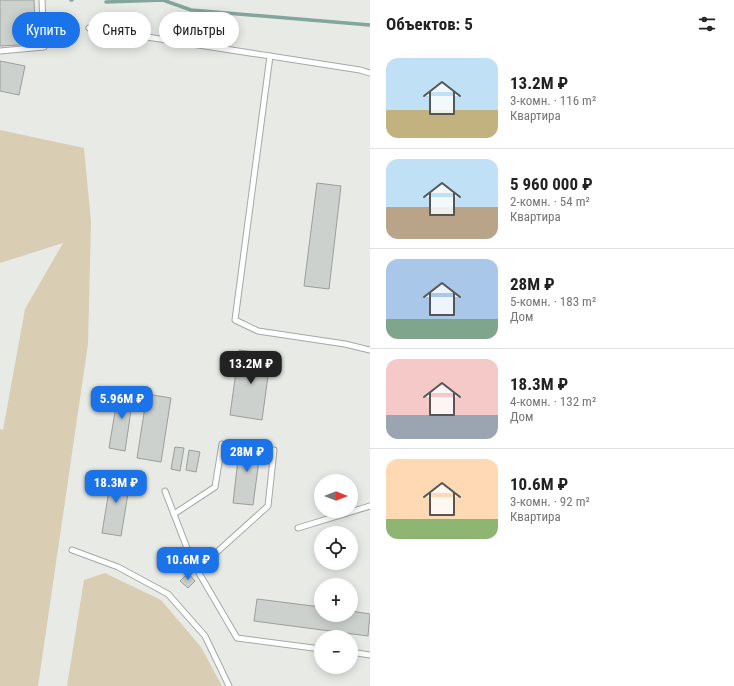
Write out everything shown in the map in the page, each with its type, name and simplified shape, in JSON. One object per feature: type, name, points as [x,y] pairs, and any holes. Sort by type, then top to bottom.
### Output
[{"type":"lane","points":[[0,51],[44,48],[42,0]]},
{"type":"lane","points":[[151,38],[360,70],[370,73]]},
{"type":"lane","points":[[270,56],[235,320],[258,331],[345,344],[370,350]]},
{"type":"lane","points":[[174,514],[215,487],[222,444]]},
{"type":"lane","points":[[197,570],[268,506],[274,450]]},
{"type":"lane","points":[[165,491],[192,561],[237,638],[314,648]]},
{"type":"lane","points":[[298,528],[370,506]]},
{"type":"lane","points":[[72,550],[118,567],[168,594],[205,636],[229,686]]},
{"type":"lane","points":[[358,653],[370,655]]},
{"type":"shaded area","points":[[0,130],[84,148],[91,222],[88,344],[38,686],[0,686],[0,429],[3,430],[25,309],[63,243],[0,263]]},
{"type":"shaded area","points":[[105,573],[161,600],[201,647],[222,686],[67,686],[84,580]]},
{"type":"building","points":[[0,0],[34,0],[35,12],[12,12],[12,45],[0,46]]},
{"type":"building","points":[[0,61],[25,66],[19,95],[0,91]]},
{"type":"building","points":[[317,183],[341,186],[329,289],[304,286]]},
{"type":"building","points":[[239,350],[271,354],[262,420],[230,415]]},
{"type":"building","points":[[119,388],[134,390],[125,451],[109,448]]},
{"type":"building","points":[[147,394],[171,398],[161,462],[137,458]]},
{"type":"building","points":[[240,442],[261,445],[253,505],[233,503]]},
{"type":"building","points":[[175,447],[184,448],[180,471],[171,469]]},
{"type":"building","points":[[189,450],[200,452],[196,472],[186,470]]},
{"type":"building","points":[[112,472],[131,475],[121,536],[102,533]]},
{"type":"building","points":[[188,573],[195,581],[188,588],[180,581]]},
{"type":"building","points":[[257,599],[314,606],[314,622],[358,622],[358,612],[370,614],[368,636],[358,635],[358,630],[322,630],[254,621]]},
{"type":"waterway","points":[[106,2],[163,0],[191,10],[370,25]]}]
